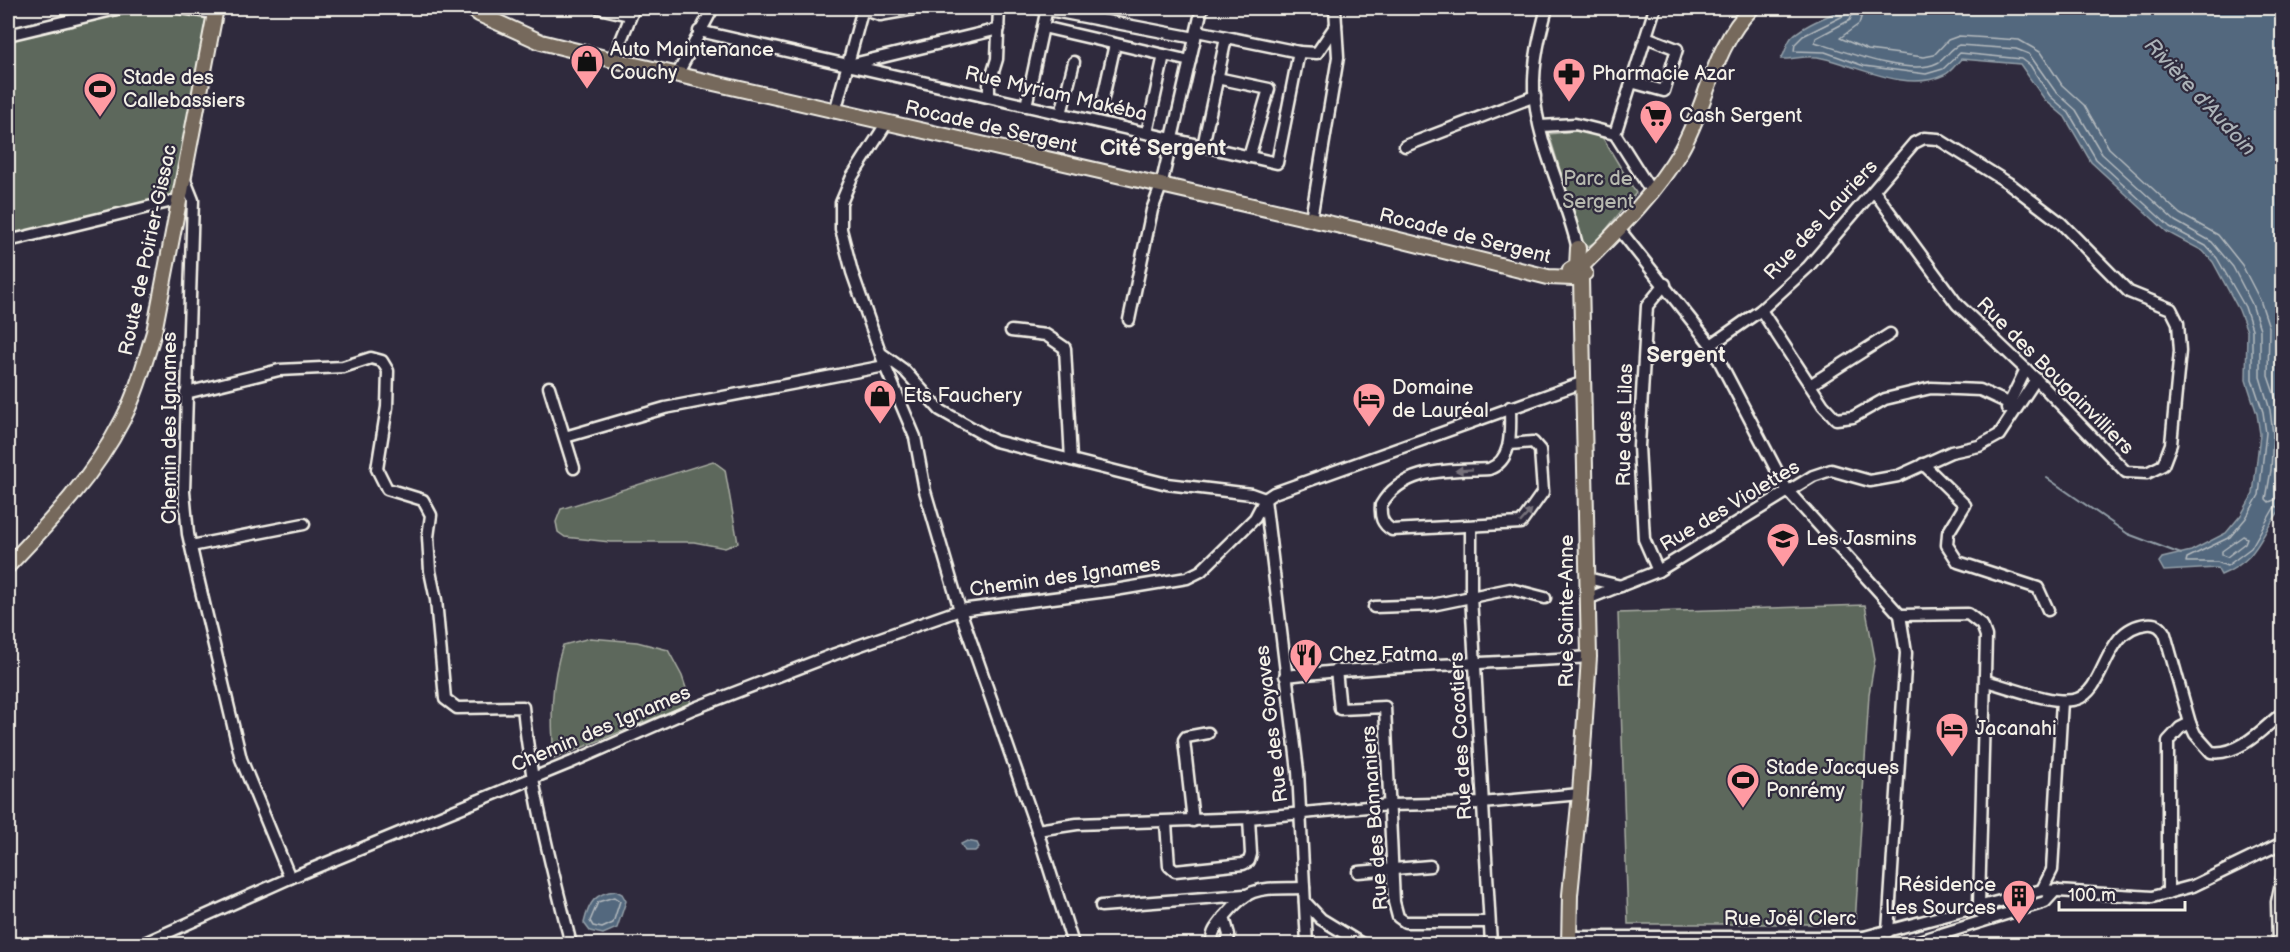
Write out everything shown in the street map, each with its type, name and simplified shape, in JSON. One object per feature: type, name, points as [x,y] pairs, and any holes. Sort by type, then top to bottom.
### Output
[{"type":"main road","name":"Rocade de Sergent","points":[[471,8],[479,14],[541,42],[613,60],[1311,219],[1548,277],[1581,271]]},
{"type":"main road","points":[[1581,271],[1651,191],[1681,149],[1725,41],[1752,8]]},
{"type":"main road","name":"Route de Poirier-Gissac","points":[[8,566],[77,491],[102,455],[124,417],[154,332],[185,180],[215,10]]},
{"type":"main road","name":"Rue Sainte-Anne","points":[[1569,941],[1570,894],[1580,794],[1589,657],[1583,294],[1578,248]]},
{"type":"street","points":[[8,35],[121,8]]},
{"type":"street","points":[[181,8],[215,10]]},
{"type":"street","points":[[598,8],[632,11],[613,60]]},
{"type":"street","points":[[677,75],[713,8]]},
{"type":"street","points":[[836,112],[850,65],[861,8],[880,15],[920,8]]},
{"type":"street","points":[[989,97],[989,85],[997,59],[999,8]]},
{"type":"street","points":[[1038,8],[1299,52],[1337,55]]},
{"type":"street","points":[[1026,106],[1047,8]]},
{"type":"street","points":[[1130,320],[1152,210],[1161,186],[1202,8]]},
{"type":"street","points":[[1311,219],[1332,103],[1337,55],[1333,8]]},
{"type":"street","points":[[1547,8],[1537,51],[1535,96],[1540,126],[1578,248]]},
{"type":"street","points":[[1615,134],[1655,8]]},
{"type":"street","points":[[1317,53],[1336,25]]},
{"type":"street","points":[[1043,27],[1190,61]]},
{"type":"street","points":[[850,65],[999,28]]},
{"type":"street","name":"Rue Myriam Makéba","points":[[699,31],[1277,163],[1299,52]]},
{"type":"street","points":[[1632,82],[1664,91],[1677,49],[1646,37]]},
{"type":"street","points":[[1203,146],[1226,38]]},
{"type":"street","points":[[1103,98],[1115,44]]},
{"type":"street","points":[[1147,133],[1164,55]]},
{"type":"street","points":[[1061,114],[1074,62]]},
{"type":"street","points":[[1217,78],[1269,89],[1249,157]]},
{"type":"street","points":[[1405,146],[1535,96]]},
{"type":"street","points":[[886,124],[852,177],[841,203],[841,229],[852,272],[885,366],[915,437],[924,491],[944,548],[960,610],[1037,830],[1073,945]]},
{"type":"street","points":[[1540,126],[1575,124],[1615,134],[1651,191]]},
{"type":"street","name":"Rue des Lauriers","points":[[1711,345],[1761,310],[1808,267],[1914,144],[1924,138]]},
{"type":"street","name":"Rue des Bougainvilliers","points":[[1874,191],[1957,304],[2026,369],[2126,472],[2147,473],[2163,465],[2171,444],[2180,351],[2178,323],[2171,309],[2129,292],[2061,223],[2010,184],[1938,139],[1924,138]]},
{"type":"street","name":"Chemin des Ignames","points":[[185,180],[192,200],[184,492],[191,546],[241,759],[290,878],[532,779],[695,708],[960,610],[1115,590],[1187,578],[1201,570],[1255,518],[1265,499]]},
{"type":"street","points":[[8,241],[181,199]]},
{"type":"street","points":[[1619,229],[1665,284],[1711,345],[1787,490],[1900,615],[1906,653],[1887,932]]},
{"type":"street","name":"Rue des Lilas","points":[[1658,570],[1644,539],[1639,446],[1647,306],[1665,284]]},
{"type":"street","points":[[1761,310],[1809,385],[1836,419],[1853,417],[1886,399],[1931,388],[1980,390],[2008,403]]},
{"type":"street","points":[[1011,330],[1046,335],[1058,341],[1065,348],[1071,460]]},
{"type":"street","points":[[1809,385],[1890,334]]},
{"type":"street","points":[[882,354],[904,370],[940,410],[995,441],[1167,484],[1251,494],[1265,499],[1274,493],[1584,382]]},
{"type":"street","points":[[186,393],[279,370],[343,367],[371,358],[382,361],[388,371],[387,407],[377,469],[387,489],[409,493],[423,500],[431,515],[430,571],[436,600],[445,699],[457,708],[523,707],[532,779],[571,945]]},
{"type":"street","points":[[565,437],[665,408],[885,366]]},
{"type":"street","points":[[2007,423],[2005,416],[2008,403],[2026,369]]},
{"type":"street","name":"Rue des Violettes","points":[[1587,599],[1658,570],[1787,490],[1831,470],[1870,481],[1898,476],[1951,452],[1979,446],[1999,435],[2036,379]]},
{"type":"street","points":[[549,387],[574,468]]},
{"type":"street","points":[[1510,407],[1510,444],[1494,467],[1419,474],[1384,500],[1381,506],[1382,520],[1392,530],[1521,523],[1540,497],[1543,486],[1539,447],[1533,442],[1510,444]]},
{"type":"street","points":[[1923,464],[1965,505],[1948,533],[1947,545],[1958,562],[2038,588],[2048,610]]},
{"type":"street","name":"Rue des Goyaves","points":[[1265,499],[1298,771],[1307,945]]},
{"type":"street","points":[[191,546],[304,524]]},
{"type":"street","name":"Rue des Cocotiers","points":[[1471,527],[1471,596],[1477,665],[1482,802],[1491,945]]},
{"type":"street","points":[[1587,578],[1621,586]]},
{"type":"street","points":[[1374,607],[1409,607],[1509,589],[1545,598]]},
{"type":"street","points":[[1900,615],[1968,614],[1982,625],[1986,636],[1979,905]]},
{"type":"street","points":[[1986,681],[2062,701],[2085,695],[2116,642],[2142,624],[2152,624],[2160,626],[2165,634],[2190,723],[2195,734],[2211,752],[2221,754],[2235,748],[2283,713]]},
{"type":"street","points":[[1285,676],[1336,670],[1477,665],[1589,657]]},
{"type":"street","name":"Rue des Bannaniers","points":[[1336,670],[1340,709],[1385,708],[1396,911],[1402,921],[1489,922]]},
{"type":"street","points":[[2042,890],[2052,870],[2062,701]]},
{"type":"street","points":[[2168,893],[2168,741],[2180,728],[2190,723]]},
{"type":"street","points":[[1193,822],[1185,738],[1208,733]]},
{"type":"street","points":[[1037,830],[1077,824],[1193,822],[1389,805],[1482,802],[1580,794]]},
{"type":"street","points":[[1166,823],[1169,866],[1175,871],[1195,870],[1243,864],[1249,861],[1251,854],[1249,818]]},
{"type":"street","name":"Rue Joël Clerc","points":[[1569,941],[1864,937],[2042,890],[2139,897],[2168,893],[2193,886],[2283,843]]},
{"type":"street","points":[[1358,872],[1430,866]]},
{"type":"street","points":[[142,945],[290,878]]},
{"type":"street","points":[[2278,945],[2277,902],[2283,878]]},
{"type":"street","points":[[1101,906],[1245,895],[1263,889],[1304,888]]},
{"type":"street","points":[[1910,945],[2045,902],[2056,890]]},
{"type":"street","points":[[1213,945],[1212,935],[1224,917],[1245,895]]},
{"type":"street","points":[[1305,902],[1321,919],[1362,945]]},
{"type":"street","points":[[1224,917],[1229,935],[1227,945]]},
{"type":"street","points":[[1864,937],[1879,945]]},
{"type":"green space","name":"Stade des Callebassiers","points":[[134,8],[158,8],[210,17],[179,198],[17,237],[8,197],[8,40]]},
{"type":"green space","name":"Parc de Sergent","points":[[1577,131],[1601,135],[1636,193],[1596,242],[1584,248],[1549,134]]},
{"type":"green space","points":[[713,461],[725,470],[738,543],[725,548],[694,542],[610,542],[565,537],[558,532],[556,522],[561,509]]},
{"type":"green space","name":"Stade Jacques Ponrémy","points":[[1865,605],[1875,659],[1869,694],[1855,924],[1628,924],[1618,613]]},
{"type":"green space","points":[[590,638],[637,642],[668,650],[682,676],[691,703],[554,759],[552,702],[563,645]]},
{"type":"water","name":"Rivière d'Audoin","points":[[1847,8],[2282,8],[2282,508],[2252,554],[2244,561],[2221,575],[2217,568],[2164,571],[2159,562],[2162,558],[2191,551],[2226,533],[2241,515],[2253,494],[2260,434],[2257,414],[2246,380],[2247,331],[2239,310],[2213,262],[2203,251],[2167,232],[2091,162],[2065,117],[2045,100],[2020,64],[1961,59],[1944,75],[1930,80],[1914,81],[1899,80],[1817,57],[1781,59],[1789,41],[1799,31]]},
{"type":"water","points":[[967,841],[977,843],[979,847],[975,851],[965,851],[961,844]]},
{"type":"water","points":[[616,891],[622,894],[626,901],[617,928],[603,934],[590,931],[584,923],[591,904],[598,896]]},
{"type":"waterway","points":[[2047,478],[2128,534],[2181,554]]},
{"type":"place","name":"Auto Maintenance Couchy","points":[[587,90]]},
{"type":"place","name":"Pharmacie Azar","points":[[1569,103]]},
{"type":"place","name":"Stade des Callebassiers","points":[[100,118]]},
{"type":"place","name":"Cash Sergent","points":[[1656,145]]},
{"type":"place","name":"Ets Fauchery","points":[[880,425]]},
{"type":"place","name":"Domaine de Lauréal","points":[[1369,428]]},
{"type":"place","name":"Les Jasmins","points":[[1783,568]]},
{"type":"place","name":"Chez Fatma","points":[[1306,684]]},
{"type":"place","name":"Jacanahi","points":[[1952,758]]},
{"type":"place","name":"Stade Jacques Ponrémy","points":[[1743,809]]},
{"type":"place","name":"Résidence Les Sources","points":[[2019,925]]},
{"type":"district","name":"Cité Sergent","points":[[1163,148]]},
{"type":"district","name":"Sergent","points":[[1686,355]]}]
